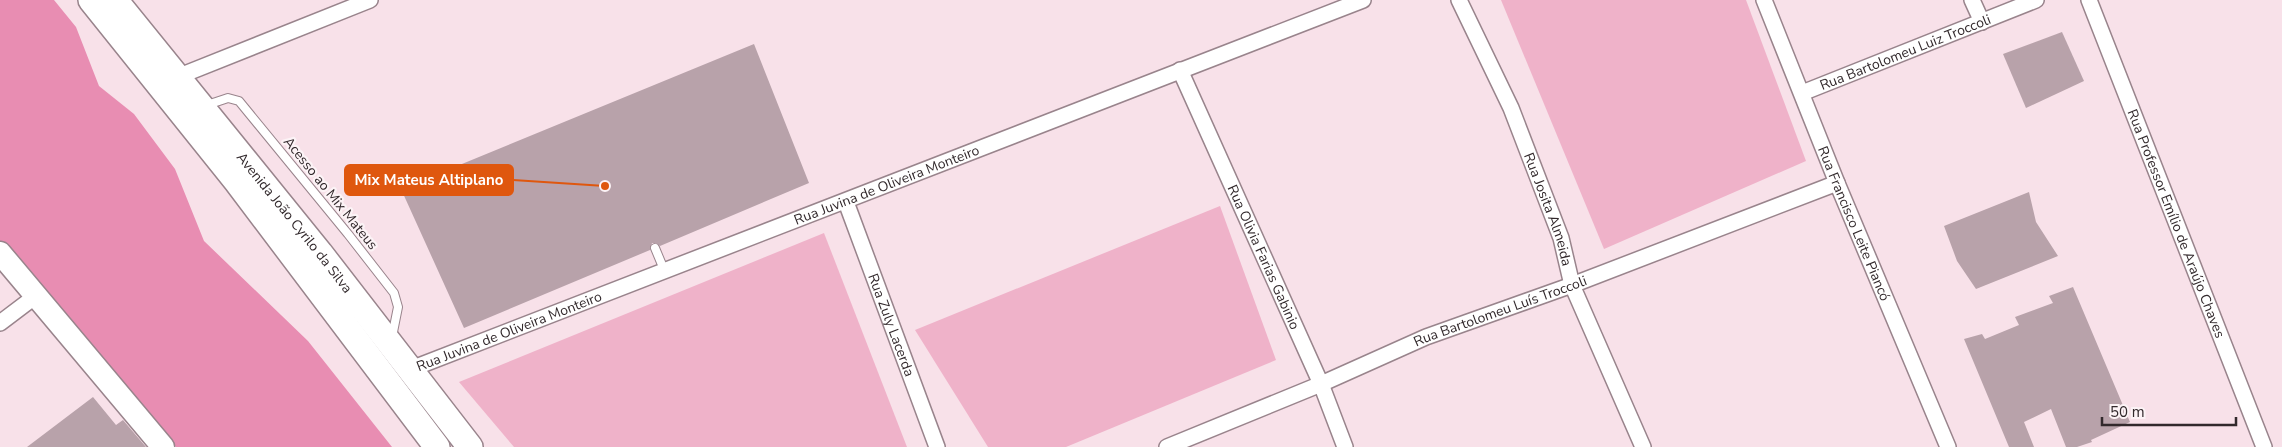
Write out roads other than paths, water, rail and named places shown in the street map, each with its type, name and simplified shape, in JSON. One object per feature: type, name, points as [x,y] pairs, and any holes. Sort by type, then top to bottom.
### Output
[{"type":"main road","name":"Avenida João Cyrilo da Silva","points":[[91,0],[237,182],[437,447]]},
{"type":"main road","name":"Avenida João Cyrilo da Silva","points":[[115,0],[320,253],[470,447]]},
{"type":"main road","points":[[0,253],[163,447]]},
{"type":"street","points":[[177,77],[370,0]]},
{"type":"street","name":"Rua Juvina de Oliveira Monteiro","points":[[411,369],[1363,0]]},
{"type":"street","name":"Rua Josita Almeida","points":[[1458,0],[1511,108],[1562,238],[1572,285],[1643,447]]},
{"type":"street","name":"Rua Francisco Leite Piancó","points":[[1764,0],[1837,183],[1948,447]]},
{"type":"street","points":[[1972,0],[1982,22]]},
{"type":"street","name":"Rua Bartolomeu Luiz Troccoli","points":[[1802,93],[2036,0]]},
{"type":"street","name":"Rua Professor Emílio de Araújo Chaves","points":[[2089,0],[2264,447]]},
{"type":"street","name":"Rua Olivia Farias Gabinio","points":[[1180,70],[1321,384],[1344,447]]},
{"type":"street","name":"Rua Bartolomeu Luís Troccoli","points":[[1167,447],[1321,384],[1426,337],[1572,285],[1837,183]]},
{"type":"street","name":"Rua Zuly Lacerda","points":[[846,202],[937,447]]},
{"type":"street","points":[[0,323],[37,295]]},
{"type":"lane","name":"Acesso ao Mix Mateus","points":[[201,107],[228,98],[239,101],[348,234],[394,293],[398,307],[390,344]]},
{"type":"lane","points":[[655,248],[664,272]]},
{"type":"place","name":"Mix Mateus Altiplano","points":[[605,186]]}]
